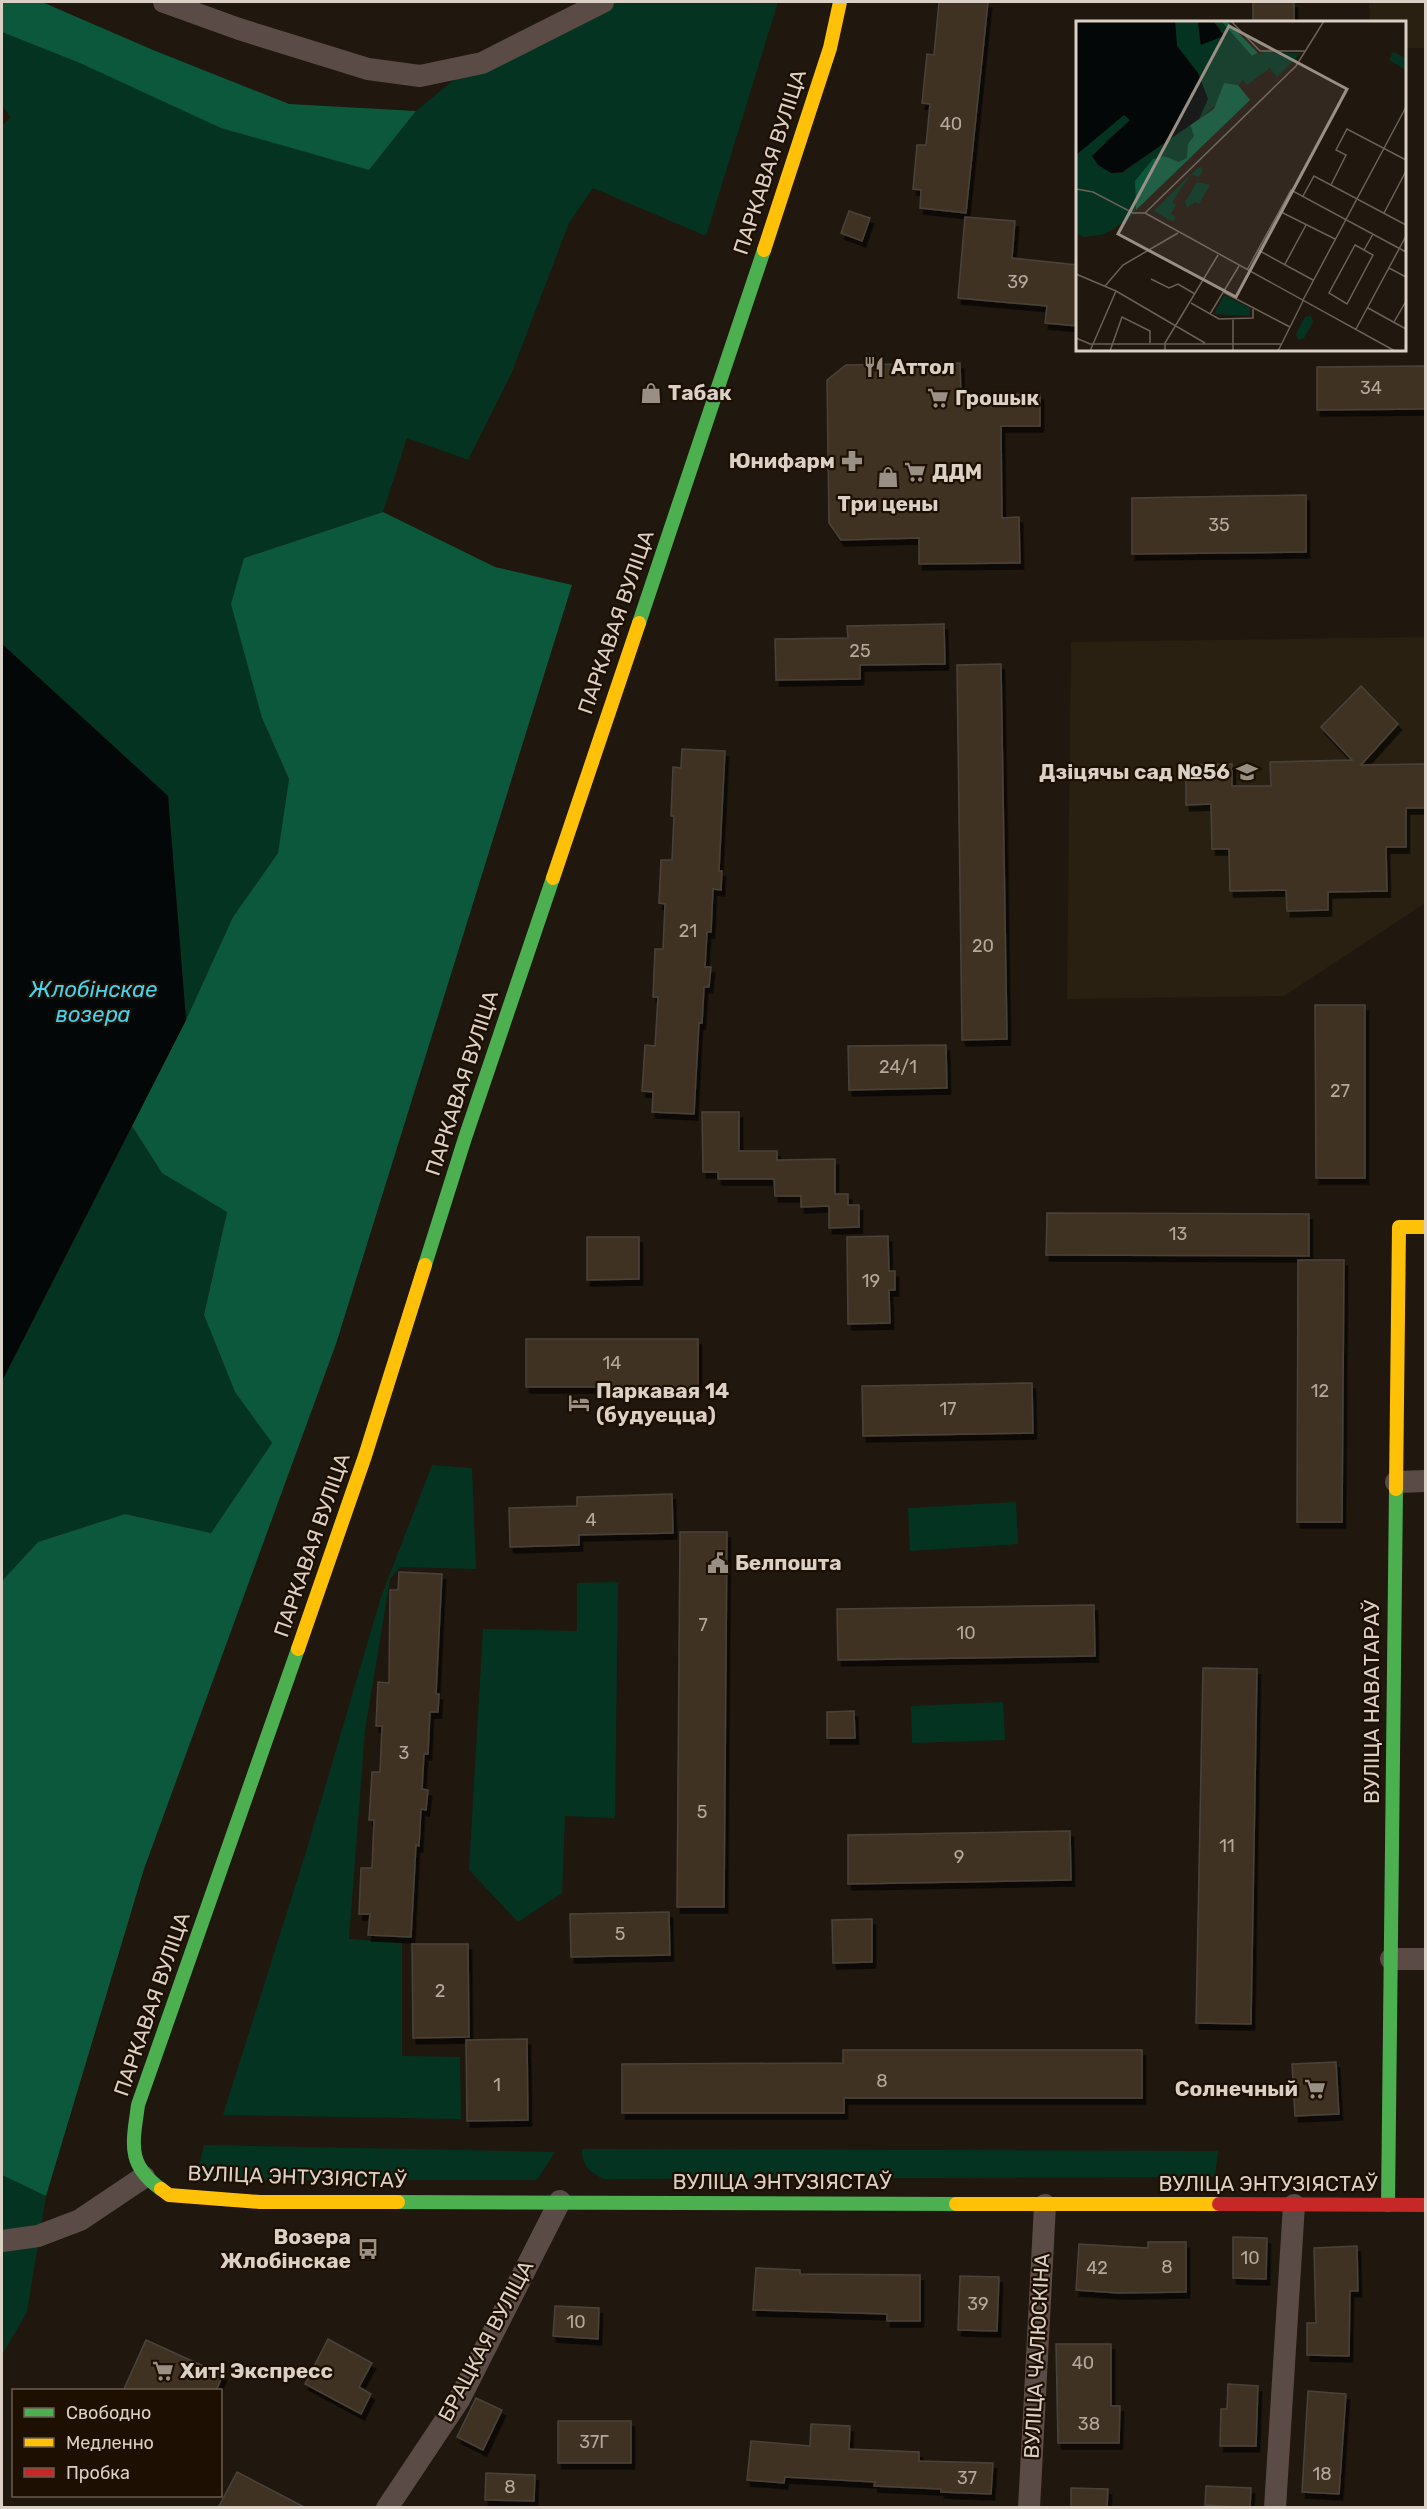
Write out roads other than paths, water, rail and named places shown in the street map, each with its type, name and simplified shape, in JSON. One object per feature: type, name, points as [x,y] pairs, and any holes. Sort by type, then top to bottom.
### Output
[{"type":"main road","name":"ПАРКАВАЯ ВУЛІЦА","points":[[144,2177],[132,2147],[138,2105],[365,1456],[465,1138],[748,299],[830,48],[840,2]]},
{"type":"main road","name":"ВУЛІЦА НАВАТАРАЎ","points":[[1388,2205],[1399,1227],[1425,1227]]},
{"type":"main road","name":"ВУЛІЦА ЭНТУЗІЯСТАЎ","points":[[144,2177],[169,2195],[260,2202],[1425,2205]]},
{"type":"street","points":[[165,2],[239,29],[368,69],[420,76],[482,63],[603,2]]},
{"type":"street","points":[[1396,1482],[1425,1481]]},
{"type":"street","points":[[1391,1959],[1425,1959]]},
{"type":"street","points":[[2,2241],[38,2236],[80,2220],[144,2177]]},
{"type":"street","name":"БРАЦКАЯ ВУЛІЦА","points":[[387,2508],[459,2400],[560,2201]]},
{"type":"street","name":"ВУЛІЦА ЧАЛЮСКІНА","points":[[1029,2508],[1045,2205]]},
{"type":"street","points":[[1275,2508],[1294,2205]]},
{"type":"water","name":"Жлобінскае возера","points":[[2,644],[168,796],[186,1020],[2,1381]]},
{"type":"place","name":"Аттол","points":[[874,367]]},
{"type":"place","name":"Табак","points":[[651,393]]},
{"type":"place","name":"Грошык","points":[[938,398]]},
{"type":"place","name":"Юнифарм","points":[[852,461]]},
{"type":"place","name":"ДДМ","points":[[915,472]]},
{"type":"place","name":"Три цены","points":[[888,477]]},
{"type":"place","name":"Дзіцячы сад №56","points":[[1247,772]]},
{"type":"place","name":"Паркавая 14 (будуецца)","points":[[579,1403]]},
{"type":"place","name":"Белпошта","points":[[718,1563]]},
{"type":"place","name":"Солнечный","points":[[1315,2089]]},
{"type":"place","name":"Возера Жлобінскае","points":[[368,2249]]},
{"type":"place","name":"Хит! Экспресс","points":[[163,2371]]}]
